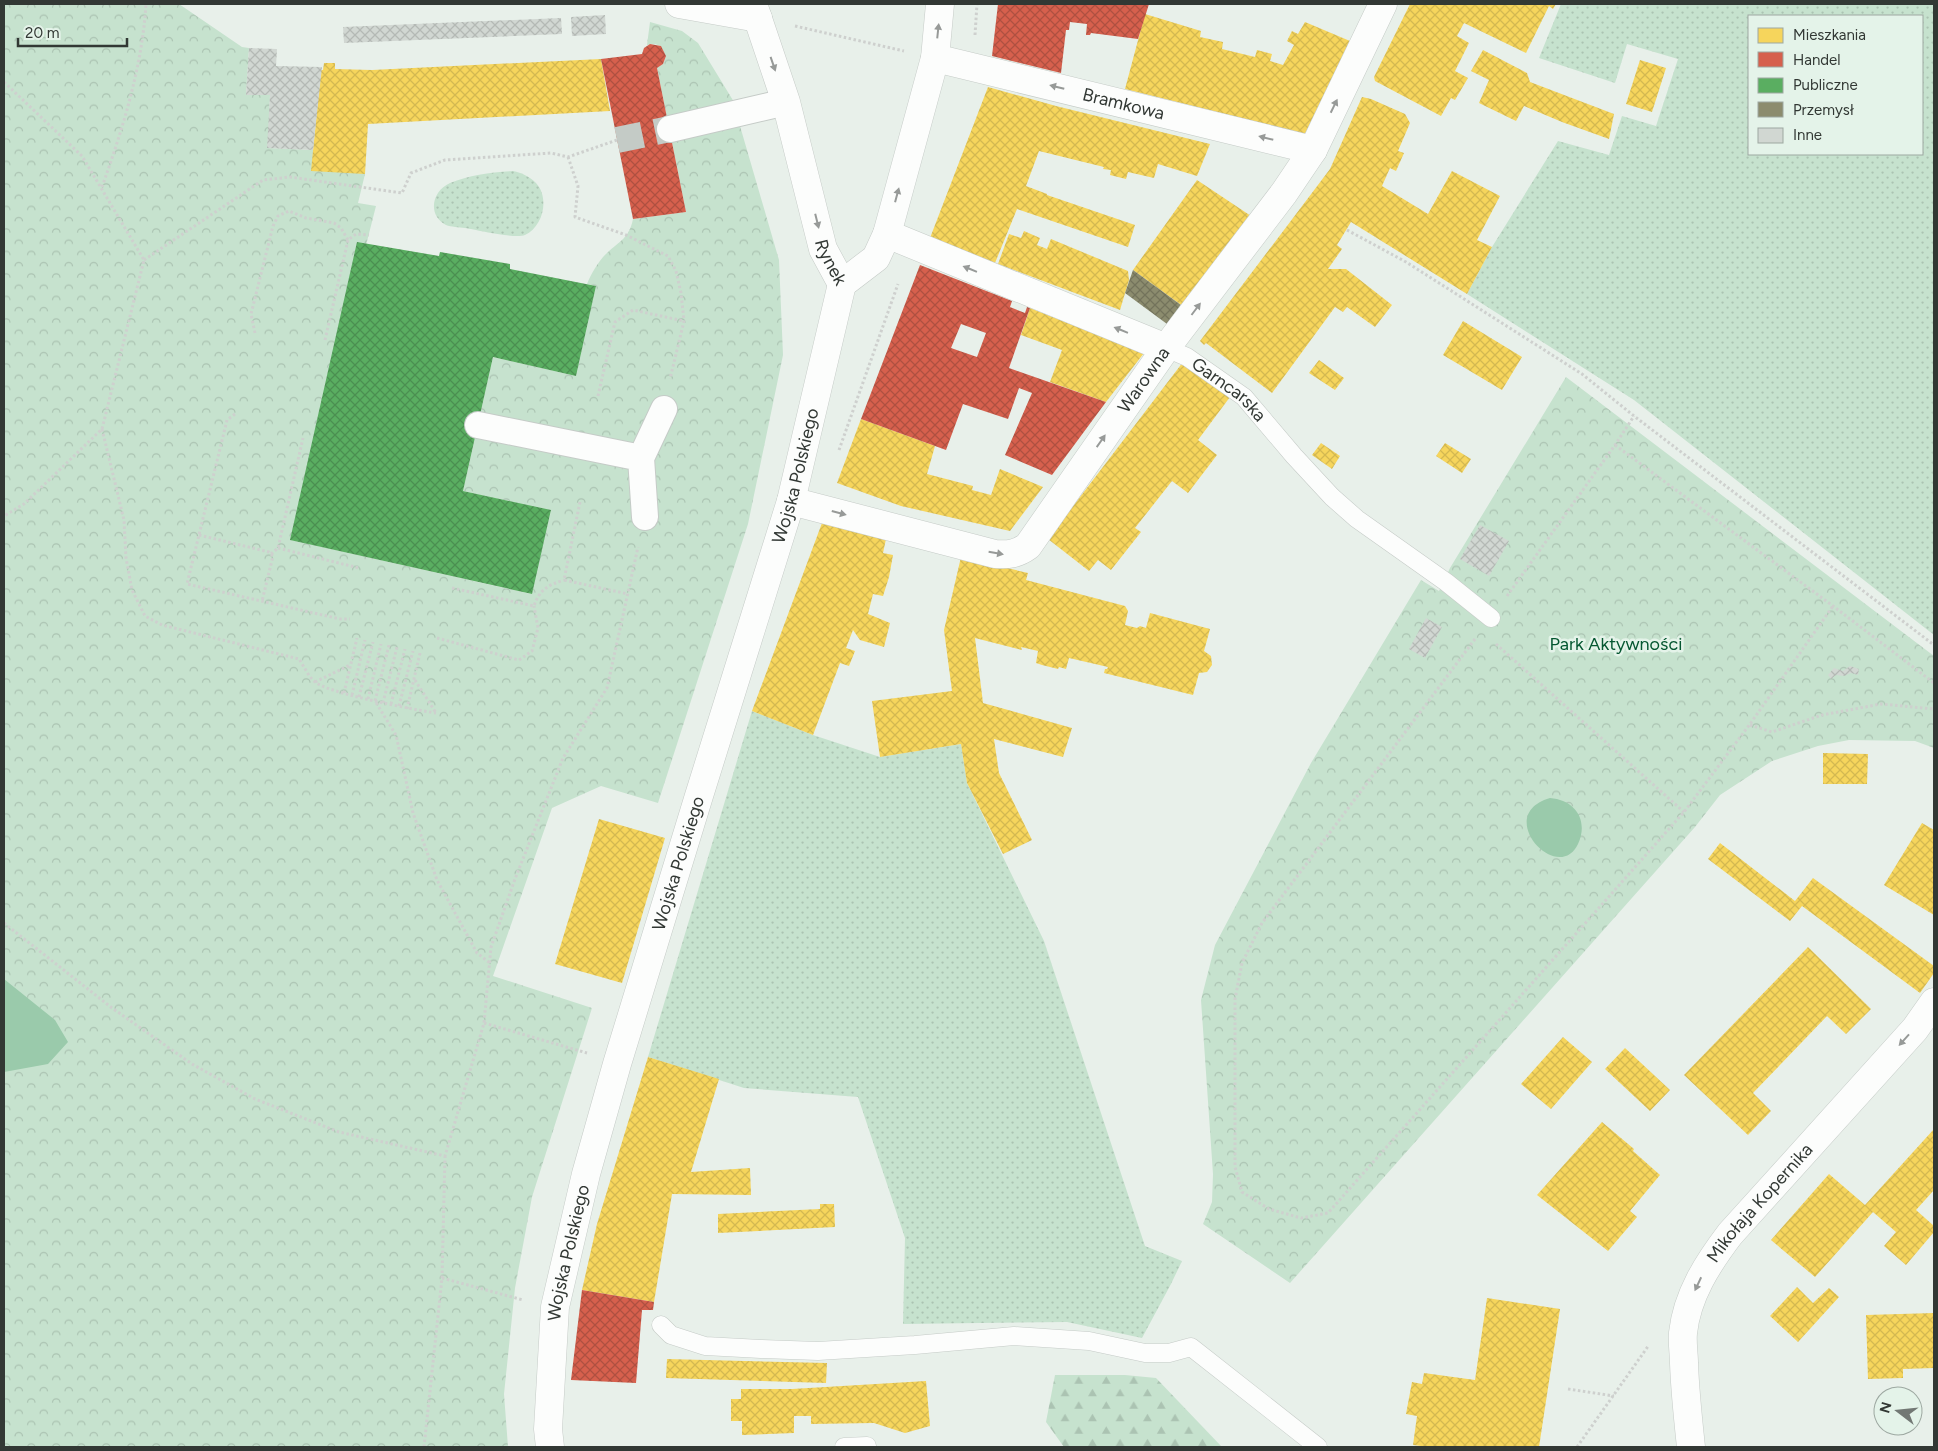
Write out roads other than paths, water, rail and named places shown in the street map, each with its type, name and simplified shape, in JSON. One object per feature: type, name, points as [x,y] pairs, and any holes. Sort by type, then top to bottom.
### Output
[{"type":"street","points":[[680,4],[756,11]]},
{"type":"street","name":"Rynek","points":[[756,11],[786,102],[823,249],[842,284],[876,258],[887,234],[935,58],[940,4]]},
{"type":"street","name":"Warowna","points":[[791,501],[995,554],[1010,555],[1020,552],[1028,546],[1166,348],[1284,193],[1313,150],[1383,4]]},
{"type":"street","name":"Bramkowa","points":[[935,58],[1313,150]]},
{"type":"street","points":[[670,129],[786,102]]},
{"type":"street","name":"Garncarska","points":[[887,234],[1166,348]]},
{"type":"street","name":"Wojska Polskiego","points":[[550,1447],[548,1429],[555,1307],[586,1174],[617,1064],[791,501],[842,284]]},
{"type":"street","points":[[645,517],[641,458],[664,408]]},
{"type":"street","points":[[478,425],[641,458]]},
{"type":"street","name":"Mikołaja Kopernika","points":[[1691,1447],[1686,1405],[1683,1333],[1690,1301],[1698,1282],[1711,1259],[1730,1234],[1908,1036],[1934,1002]]},
{"type":"lane","name":"Garncarska","points":[[1166,348],[1187,357],[1244,397],[1332,497],[1357,519],[1446,582],[1486,624]]},
{"type":"lane","points":[[661,1325],[671,1335],[705,1346],[761,1349],[828,1350],[915,1345],[1014,1336],[1089,1340],[1146,1353],[1169,1353],[1191,1347],[1318,1447]]},
{"type":"lane","points":[[844,1447],[867,1446]]},
{"type":"tunnel","points":[[617,140],[670,129]]},
{"type":"park label","name":"Park Aktywności","points":[[1616,644]]}]
